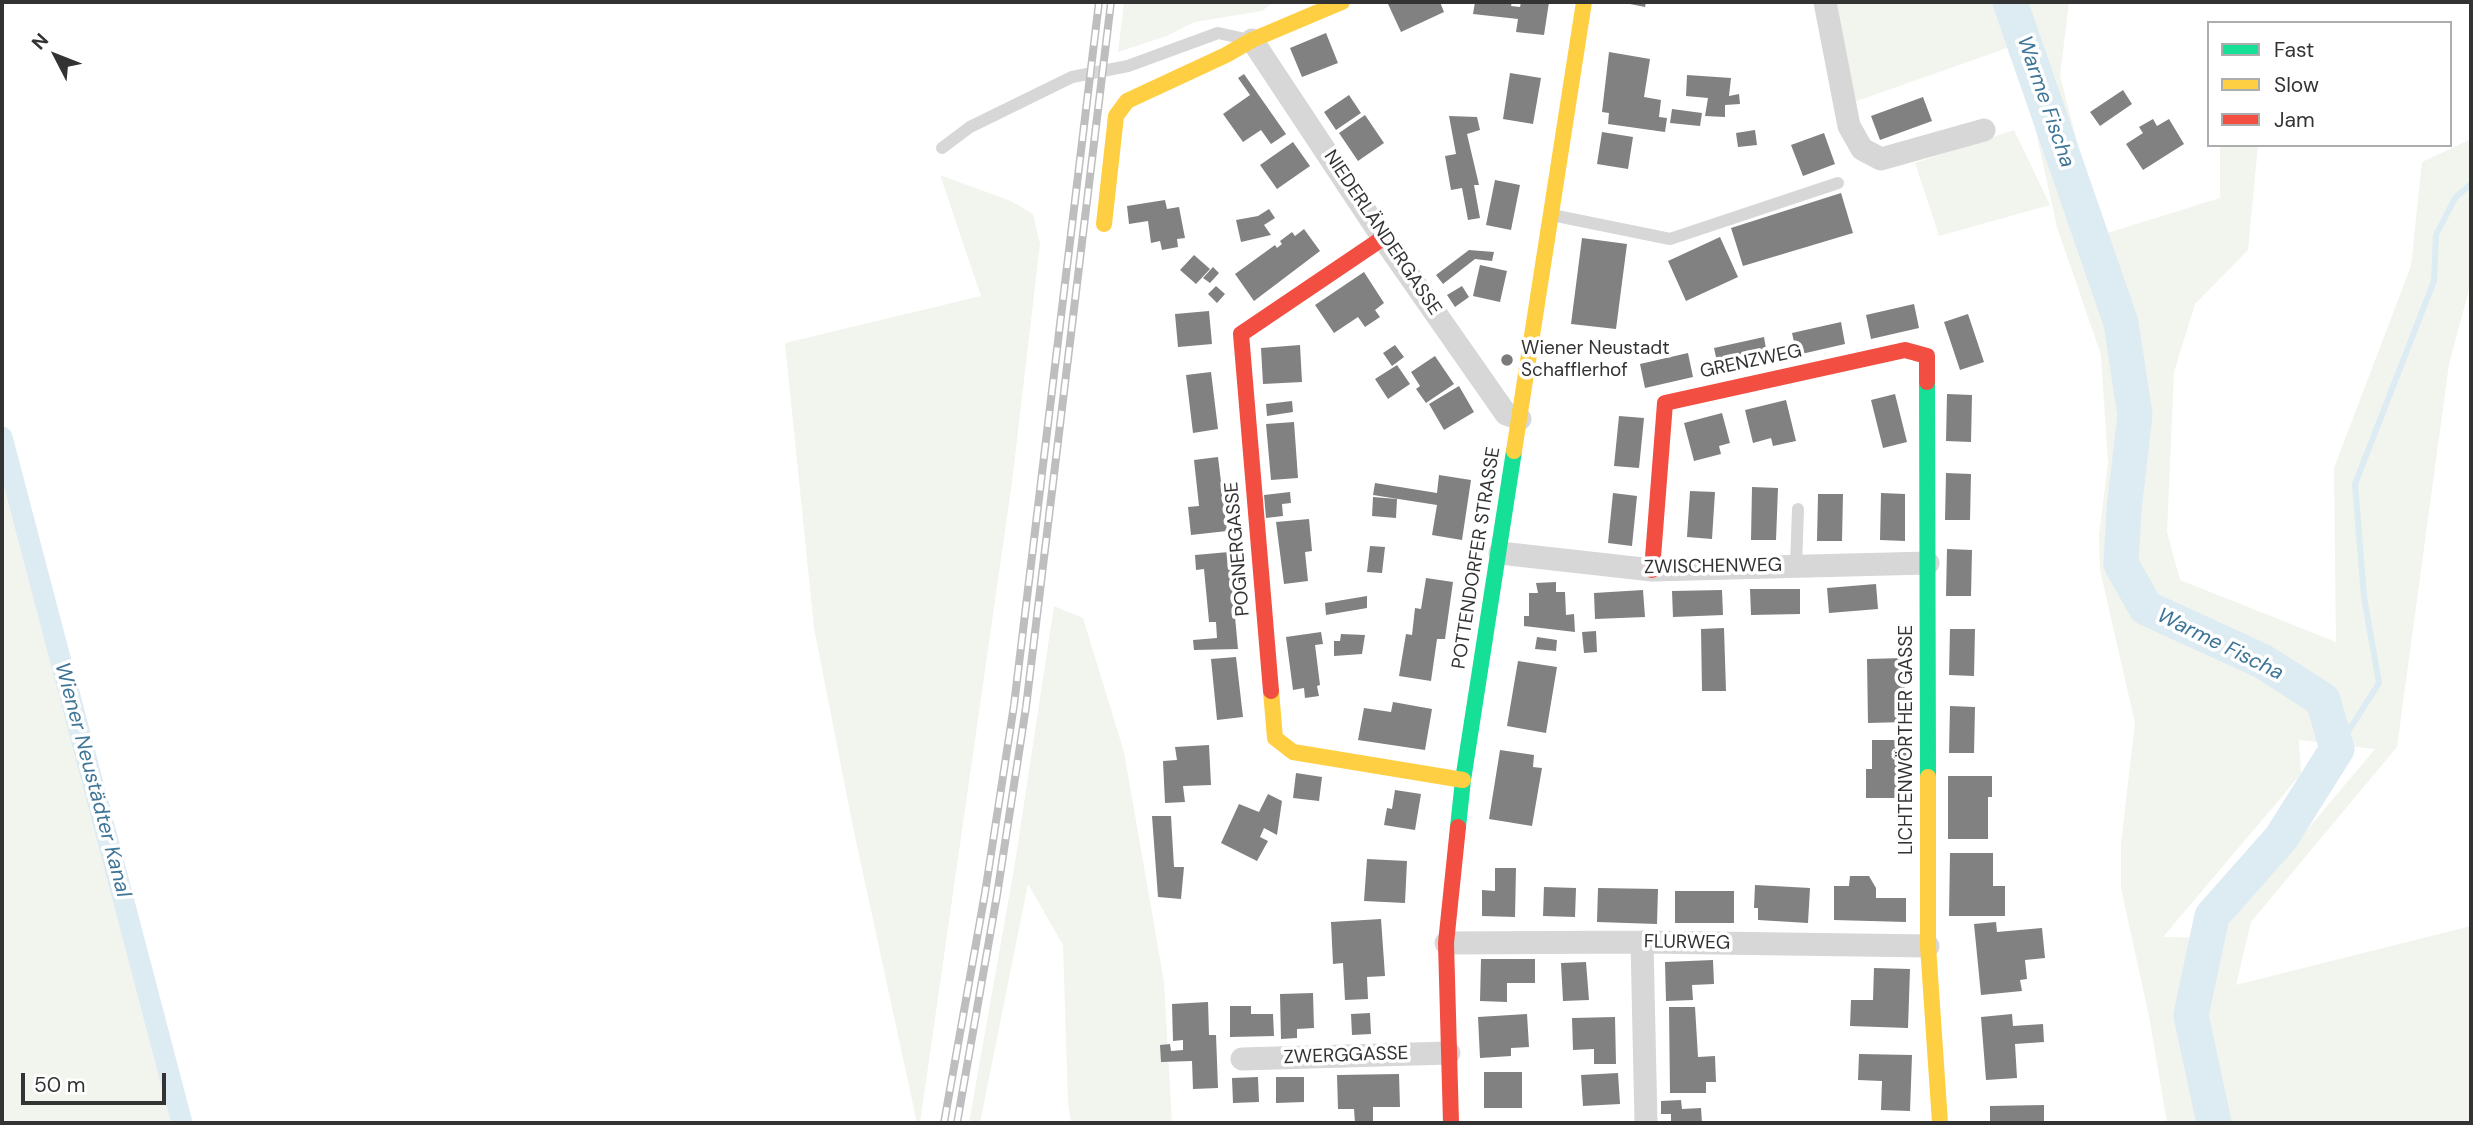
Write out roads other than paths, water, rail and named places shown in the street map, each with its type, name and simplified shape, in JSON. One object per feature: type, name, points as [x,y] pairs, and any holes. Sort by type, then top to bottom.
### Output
[{"type":"street","points":[[1104,224],[1116,116],[1127,101],[1252,40],[1342,2]]},
{"type":"street","name":"POTTENDORFER STRASSE","points":[[1451,1123],[1446,943],[1463,780],[1584,2]]},
{"type":"street","points":[[1825,2],[1849,126],[1863,149],[1881,159],[1984,130]]},
{"type":"street","name":"NIEDERLÄNDERGASSE","points":[[1252,40],[1383,238],[1506,414],[1520,419]]},
{"type":"street","name":"POGNERGASSE","points":[[1383,238],[1241,334],[1275,738],[1293,752],[1463,780]]},
{"type":"street","name":"GRENZWEG","points":[[1652,570],[1665,403],[1905,350],[1927,356]]},
{"type":"street","name":"LICHTENWÖRTHER GASSE","points":[[1927,356],[1928,946],[1940,1123]]},
{"type":"street","name":"ZWISCHENWEG","points":[[1500,553],[1652,570],[1928,563]]},
{"type":"street","points":[[1642,942],[1646,1123]]},
{"type":"street","name":"FLURWEG","points":[[1446,943],[1642,942],[1928,946]]},
{"type":"street","name":"ZWERGGASSE","points":[[1242,1059],[1449,1053]]},
{"type":"lane","points":[[942,148],[970,127],[1072,77],[1128,65],[1218,33],[1252,40]]},
{"type":"lane","points":[[1551,215],[1670,239],[1838,183]]},
{"type":"lane","points":[[1796,566],[1798,509]]},
{"type":"waterway","name":"Warme Fischa","points":[[2010,2],[2121,323],[2135,415],[2124,509],[2121,564],[2146,608],[2262,661],[2323,700],[2337,749],[2281,838],[2212,916],[2191,1015],[2214,1123]]},
{"type":"waterway","points":[[2337,749],[2379,683],[2364,597],[2355,484],[2434,281],[2436,235],[2455,198],[2471,184]]},
{"type":"waterway","name":"Wiener Neustädter Kanal","points":[[2,437],[182,1123]]},
{"type":"railway","points":[[944,1123],[985,893],[1014,705],[1099,2]]},
{"type":"railway","points":[[957,1123],[997,895],[1026,707],[1111,2]]},
{"type":"place","name":"Wiener Neustadt Schafflerhof","points":[[1507,360]]}]
